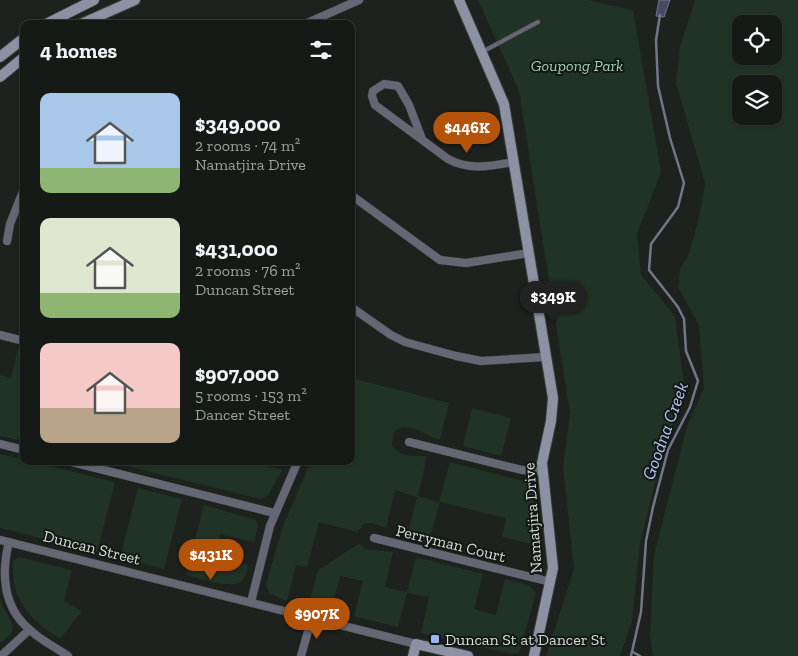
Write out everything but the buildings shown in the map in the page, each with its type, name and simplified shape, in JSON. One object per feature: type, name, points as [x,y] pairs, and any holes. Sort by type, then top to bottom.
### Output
[{"type":"street","points":[[54,20],[94,0]]},
{"type":"street","points":[[314,20],[359,0]]},
{"type":"street","name":"Namatjira Drive","points":[[459,0],[504,104],[553,405],[542,471],[552,557],[551,582],[534,656]]},
{"type":"street","points":[[90,20],[131,1]]},
{"type":"street","points":[[0,57],[20,41]]},
{"type":"street","points":[[0,77],[20,61]]},
{"type":"street","points":[[422,139],[409,106],[398,86],[384,84],[373,90],[372,101],[375,105],[448,159],[463,165],[484,167],[514,162]]},
{"type":"street","points":[[355,198],[440,260],[466,263],[529,253]]},
{"type":"street","points":[[7,241],[10,224],[20,199]]},
{"type":"street","points":[[355,312],[405,342],[468,359],[500,361],[546,357]]},
{"type":"street","points":[[0,335],[20,340]]},
{"type":"street","points":[[409,442],[522,470],[542,471]]},
{"type":"street","points":[[0,444],[20,449]]},
{"type":"street","points":[[84,465],[274,513]]},
{"type":"street","points":[[251,602],[274,513],[296,465]]},
{"type":"street","name":"Perryman Court","points":[[374,538],[551,582]]},
{"type":"street","name":"Duncan Street","points":[[0,540],[468,656]]},
{"type":"street","points":[[9,542],[4,566],[6,587],[14,610],[29,630],[68,656]]},
{"type":"street","points":[[301,656],[312,617]]},
{"type":"street","points":[[1,656],[29,630]]},
{"type":"street","points":[[413,656],[416,644]]},
{"type":"lane","points":[[482,52],[538,22]]},
{"type":"green space","name":"Goupong Park","points":[[478,0],[588,0],[633,10],[661,172],[637,234],[641,275],[675,316],[685,391],[663,451],[640,543],[632,621],[620,656],[546,656],[574,569],[563,467],[570,413],[519,91]]},
{"type":"green space","points":[[695,0],[798,0],[798,656],[653,656],[650,634],[654,555],[687,426],[704,388],[699,325],[678,287],[680,269],[689,254],[700,213],[705,183],[676,83],[680,46]]},
{"type":"green space","points":[[18,349],[20,350],[20,433],[18,440],[0,436],[0,375],[11,378]]},
{"type":"green space","points":[[355,379],[449,403],[440,440],[416,429],[403,427],[393,433],[392,446],[395,450],[408,455],[427,456],[418,496],[439,502],[450,462],[527,482],[532,487],[539,546],[502,537],[506,518],[440,502],[429,542],[407,537],[417,497],[395,490],[386,528],[372,523],[365,523],[357,532],[319,522],[307,567],[296,565],[287,601],[270,594],[266,586],[283,526],[309,465],[355,465]]},
{"type":"green space","points":[[472,408],[511,418],[501,456],[463,446]]},
{"type":"green space","points":[[0,454],[20,459],[20,465],[45,465],[115,482],[97,552],[0,528]]},
{"type":"green space","points":[[131,465],[264,465],[282,470],[268,496],[260,499],[131,467]]},
{"type":"green space","points":[[138,488],[182,499],[164,569],[120,558]]},
{"type":"green space","points":[[204,505],[256,520],[258,526],[254,542],[220,534],[215,557],[248,565],[243,580],[239,583],[216,583],[186,575]]},
{"type":"green space","points":[[359,544],[366,549],[393,552],[385,587],[407,592],[416,557],[483,574],[474,609],[496,615],[505,579],[530,586],[536,594],[519,653],[512,654],[421,633],[429,597],[407,593],[398,627],[354,616],[363,581],[340,576],[331,611],[309,606],[318,570]]},
{"type":"green space","points":[[19,557],[72,570],[64,601],[82,611],[60,639],[31,616],[19,598],[13,575],[13,561]]},
{"type":"green space","points":[[0,601],[14,627],[11,634],[0,644]]},
{"type":"water","points":[[659,0],[670,0],[664,17],[656,16]]},
{"type":"waterway","name":"Goodna Creek","points":[[631,656],[641,612],[646,541],[653,507],[668,450],[690,407],[698,381],[686,351],[684,319],[678,307],[649,270],[651,244],[678,207],[684,183],[670,138],[658,86],[656,40],[660,15]]},
{"type":"waterway","points":[[633,652],[640,656]]},
{"type":"place","name":"Duncan St at Dancer St","points":[[435,639]]}]
